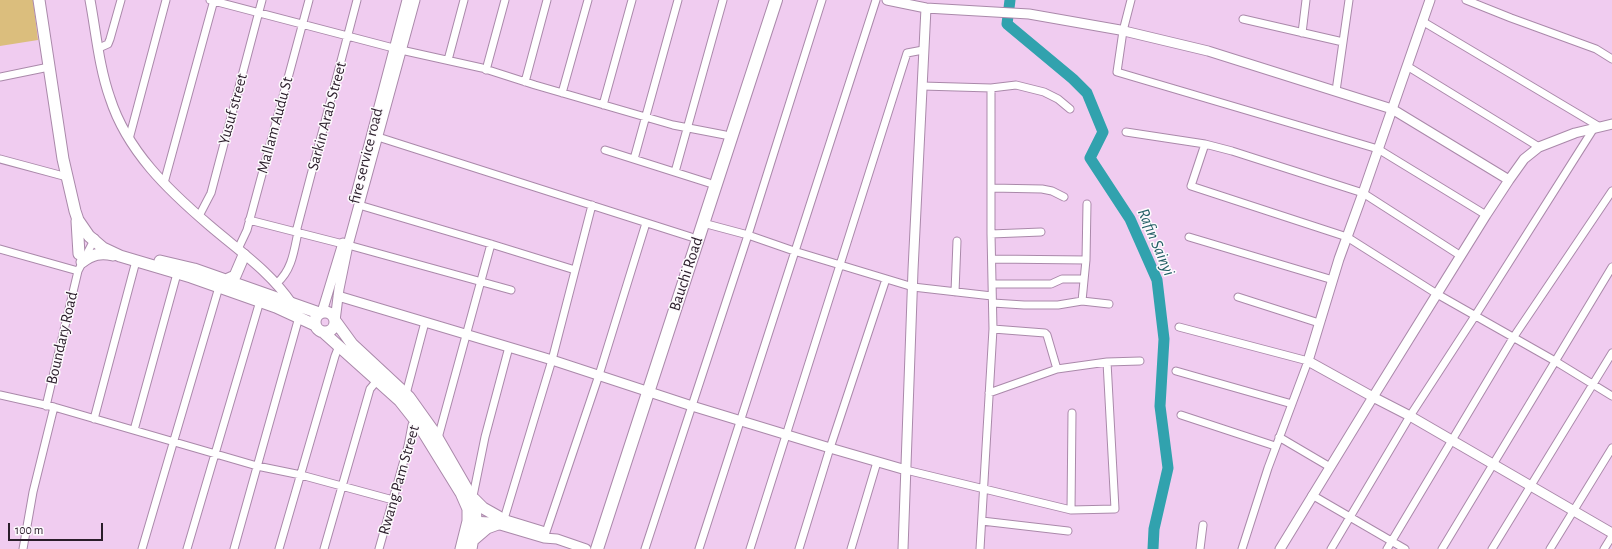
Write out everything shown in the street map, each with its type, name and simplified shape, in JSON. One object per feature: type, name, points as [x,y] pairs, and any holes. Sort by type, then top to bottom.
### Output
[{"type":"highway","name":"Bauchi Road","points":[[597,549],[692,237],[767,0]]},
{"type":"highway","name":"Bauchi Road","points":[[591,549],[703,223],[776,0]]},
{"type":"main road","points":[[39,0],[59,141],[75,211],[80,262],[102,253],[120,256]]},
{"type":"main road","points":[[71,194],[93,236],[125,252],[320,313],[329,312],[352,344],[400,401],[419,417],[438,438],[472,508],[472,545]]},
{"type":"main road","points":[[75,211],[78,220],[112,253],[136,261],[178,269]]},
{"type":"main road","points":[[222,283],[235,276],[241,252]]},
{"type":"main road","points":[[222,283],[299,317],[319,329],[339,346],[406,394],[472,508],[461,549]]},
{"type":"main road","points":[[319,329],[315,318],[320,313]]},
{"type":"main road","points":[[319,329],[332,330],[336,321]]},
{"type":"main road","points":[[472,508],[484,508],[500,520],[486,528],[472,545]]},
{"type":"street","points":[[90,0],[110,98],[130,139],[142,157],[164,183],[199,216],[277,283],[292,304]]},
{"type":"street","points":[[99,48],[108,44],[121,0]]},
{"type":"street","points":[[130,139],[166,0]]},
{"type":"street","points":[[164,183],[213,0],[398,49],[486,70],[646,117],[724,135]]},
{"type":"street","name":"Yusuf street","points":[[199,216],[211,193],[262,0]]},
{"type":"street","name":"Mallam Audu St","points":[[241,252],[309,0]]},
{"type":"street","name":"Sarkin Arab Street","points":[[277,283],[285,275],[288,269],[358,0]]},
{"type":"street","name":"fire service road","points":[[320,313],[345,245],[398,49],[407,0]]},
{"type":"street","points":[[336,321],[345,245],[359,205],[378,136],[398,49],[415,0]]},
{"type":"street","points":[[448,60],[464,0]]},
{"type":"street","points":[[486,70],[505,0]]},
{"type":"street","points":[[525,82],[547,0]]},
{"type":"street","points":[[562,93],[588,0]]},
{"type":"street","points":[[603,105],[632,0]]},
{"type":"street","points":[[634,159],[678,0]]},
{"type":"street","points":[[675,172],[723,0]]},
{"type":"street","points":[[645,549],[748,235],[822,0]]},
{"type":"street","points":[[699,549],[876,0]]},
{"type":"street","points":[[887,0],[926,8],[1029,14],[1123,30],[1208,51],[1392,109],[1509,180]]},
{"type":"street","points":[[1132,0],[1123,30],[1116,72],[1378,149],[1486,215]]},
{"type":"street","points":[[1302,33],[1306,0]]},
{"type":"street","points":[[1336,91],[1349,0]]},
{"type":"street","points":[[1242,549],[1279,437],[1308,361],[1347,237],[1364,193],[1430,0]]},
{"type":"street","points":[[1466,0],[1596,49],[1612,58]]},
{"type":"street","points":[[903,549],[923,50],[926,8]]},
{"type":"street","points":[[1243,19],[1343,42]]},
{"type":"street","points":[[1422,21],[1597,127]]},
{"type":"street","points":[[750,549],[906,53],[923,50]]},
{"type":"street","points":[[1407,66],[1539,147]]},
{"type":"street","points":[[0,77],[49,67]]},
{"type":"street","points":[[922,86],[991,88],[1016,86],[1028,88],[1058,99],[1070,109]]},
{"type":"street","points":[[980,549],[993,329],[991,234],[991,88]]},
{"type":"street","points":[[1280,549],[1372,397],[1486,215],[1524,159],[1539,147],[1575,133],[1612,124]]},
{"type":"street","points":[[1331,549],[1410,416],[1597,127]]},
{"type":"street","points":[[1126,132],[1205,144],[1232,151],[1364,193],[1461,256]]},
{"type":"street","points":[[378,136],[692,237]]},
{"type":"street","points":[[1205,144],[1191,186],[1347,237],[1437,294],[1555,361],[1612,396]]},
{"type":"street","points":[[605,150],[709,183]]},
{"type":"street","points":[[0,159],[67,177]]},
{"type":"street","points":[[991,188],[1042,189],[1052,191],[1064,197]]},
{"type":"street","points":[[1387,549],[1513,338],[1612,191]]},
{"type":"street","points":[[1082,301],[1086,260],[1087,204]]},
{"type":"street","points":[[359,205],[575,270]]},
{"type":"street","points":[[500,520],[552,360],[592,205]]},
{"type":"street","points":[[249,220],[511,290]]},
{"type":"street","points":[[545,535],[599,375],[646,223]]},
{"type":"street","points":[[703,223],[748,235],[794,251],[913,287],[954,292],[1024,305],[1051,305],[1082,301],[1109,304]]},
{"type":"street","points":[[991,234],[1041,232]]},
{"type":"street","name":"Boundary Road","points":[[23,549],[80,262],[93,236]]},
{"type":"street","points":[[1189,237],[1333,280]]},
{"type":"street","points":[[954,292],[957,241]]},
{"type":"street","points":[[438,438],[492,244]]},
{"type":"street","points":[[0,249],[80,262]]},
{"type":"street","points":[[992,260],[1086,260]]},
{"type":"street","points":[[94,418],[136,261]]},
{"type":"street","points":[[1442,549],[1612,267]]},
{"type":"street","points":[[134,430],[178,269]]},
{"type":"street","points":[[992,284],[1051,284],[1062,278],[1084,279]]},
{"type":"street","points":[[799,549],[830,448],[886,279]]},
{"type":"street","points":[[142,549],[222,283]]},
{"type":"street","points":[[338,296],[552,360],[692,406],[877,462],[1071,510],[1115,509],[1107,362]]},
{"type":"street","points":[[1238,297],[1319,323]]},
{"type":"street","points":[[187,549],[260,301]]},
{"type":"street","points":[[234,549],[299,317]]},
{"type":"street","points":[[406,394],[425,322]]},
{"type":"street","points":[[1179,327],[1308,361],[1372,397],[1410,416],[1612,534],[1604,549]]},
{"type":"street","points":[[993,329],[1045,332],[1057,369]]},
{"type":"street","points":[[279,549],[339,346]]},
{"type":"street","points":[[509,347],[485,437],[472,508],[500,520],[586,549]]},
{"type":"street","points":[[1492,549],[1612,352]]},
{"type":"street","points":[[989,393],[1057,369],[1107,362],[1140,361]]},
{"type":"street","points":[[1176,371],[1292,404]]},
{"type":"street","points":[[324,549],[370,389],[381,377]]},
{"type":"street","points":[[0,396],[94,418],[257,466],[301,475],[393,500]]},
{"type":"street","points":[[1071,510],[1072,413]]},
{"type":"street","points":[[1181,415],[1276,446]]},
{"type":"street","name":"Rwang Pam Street","points":[[379,549],[408,446],[412,425],[419,417]]},
{"type":"street","points":[[1279,437],[1330,467]]},
{"type":"street","points":[[1550,549],[1612,448]]},
{"type":"street","points":[[851,549],[877,462]]},
{"type":"street","points":[[1312,495],[1406,549]]},
{"type":"street","points":[[982,521],[1068,531]]},
{"type":"street","points":[[1200,549],[1203,525]]},
{"type":"shaded area","points":[[0,0],[33,0],[38,40],[0,46]]},
{"type":"waterway","name":"Rafin Sainyi","points":[[1010,0],[1007,24],[1073,79],[1087,93],[1103,132],[1090,158],[1130,219],[1157,280],[1164,339],[1160,406],[1168,468],[1154,529],[1153,549]]}]
